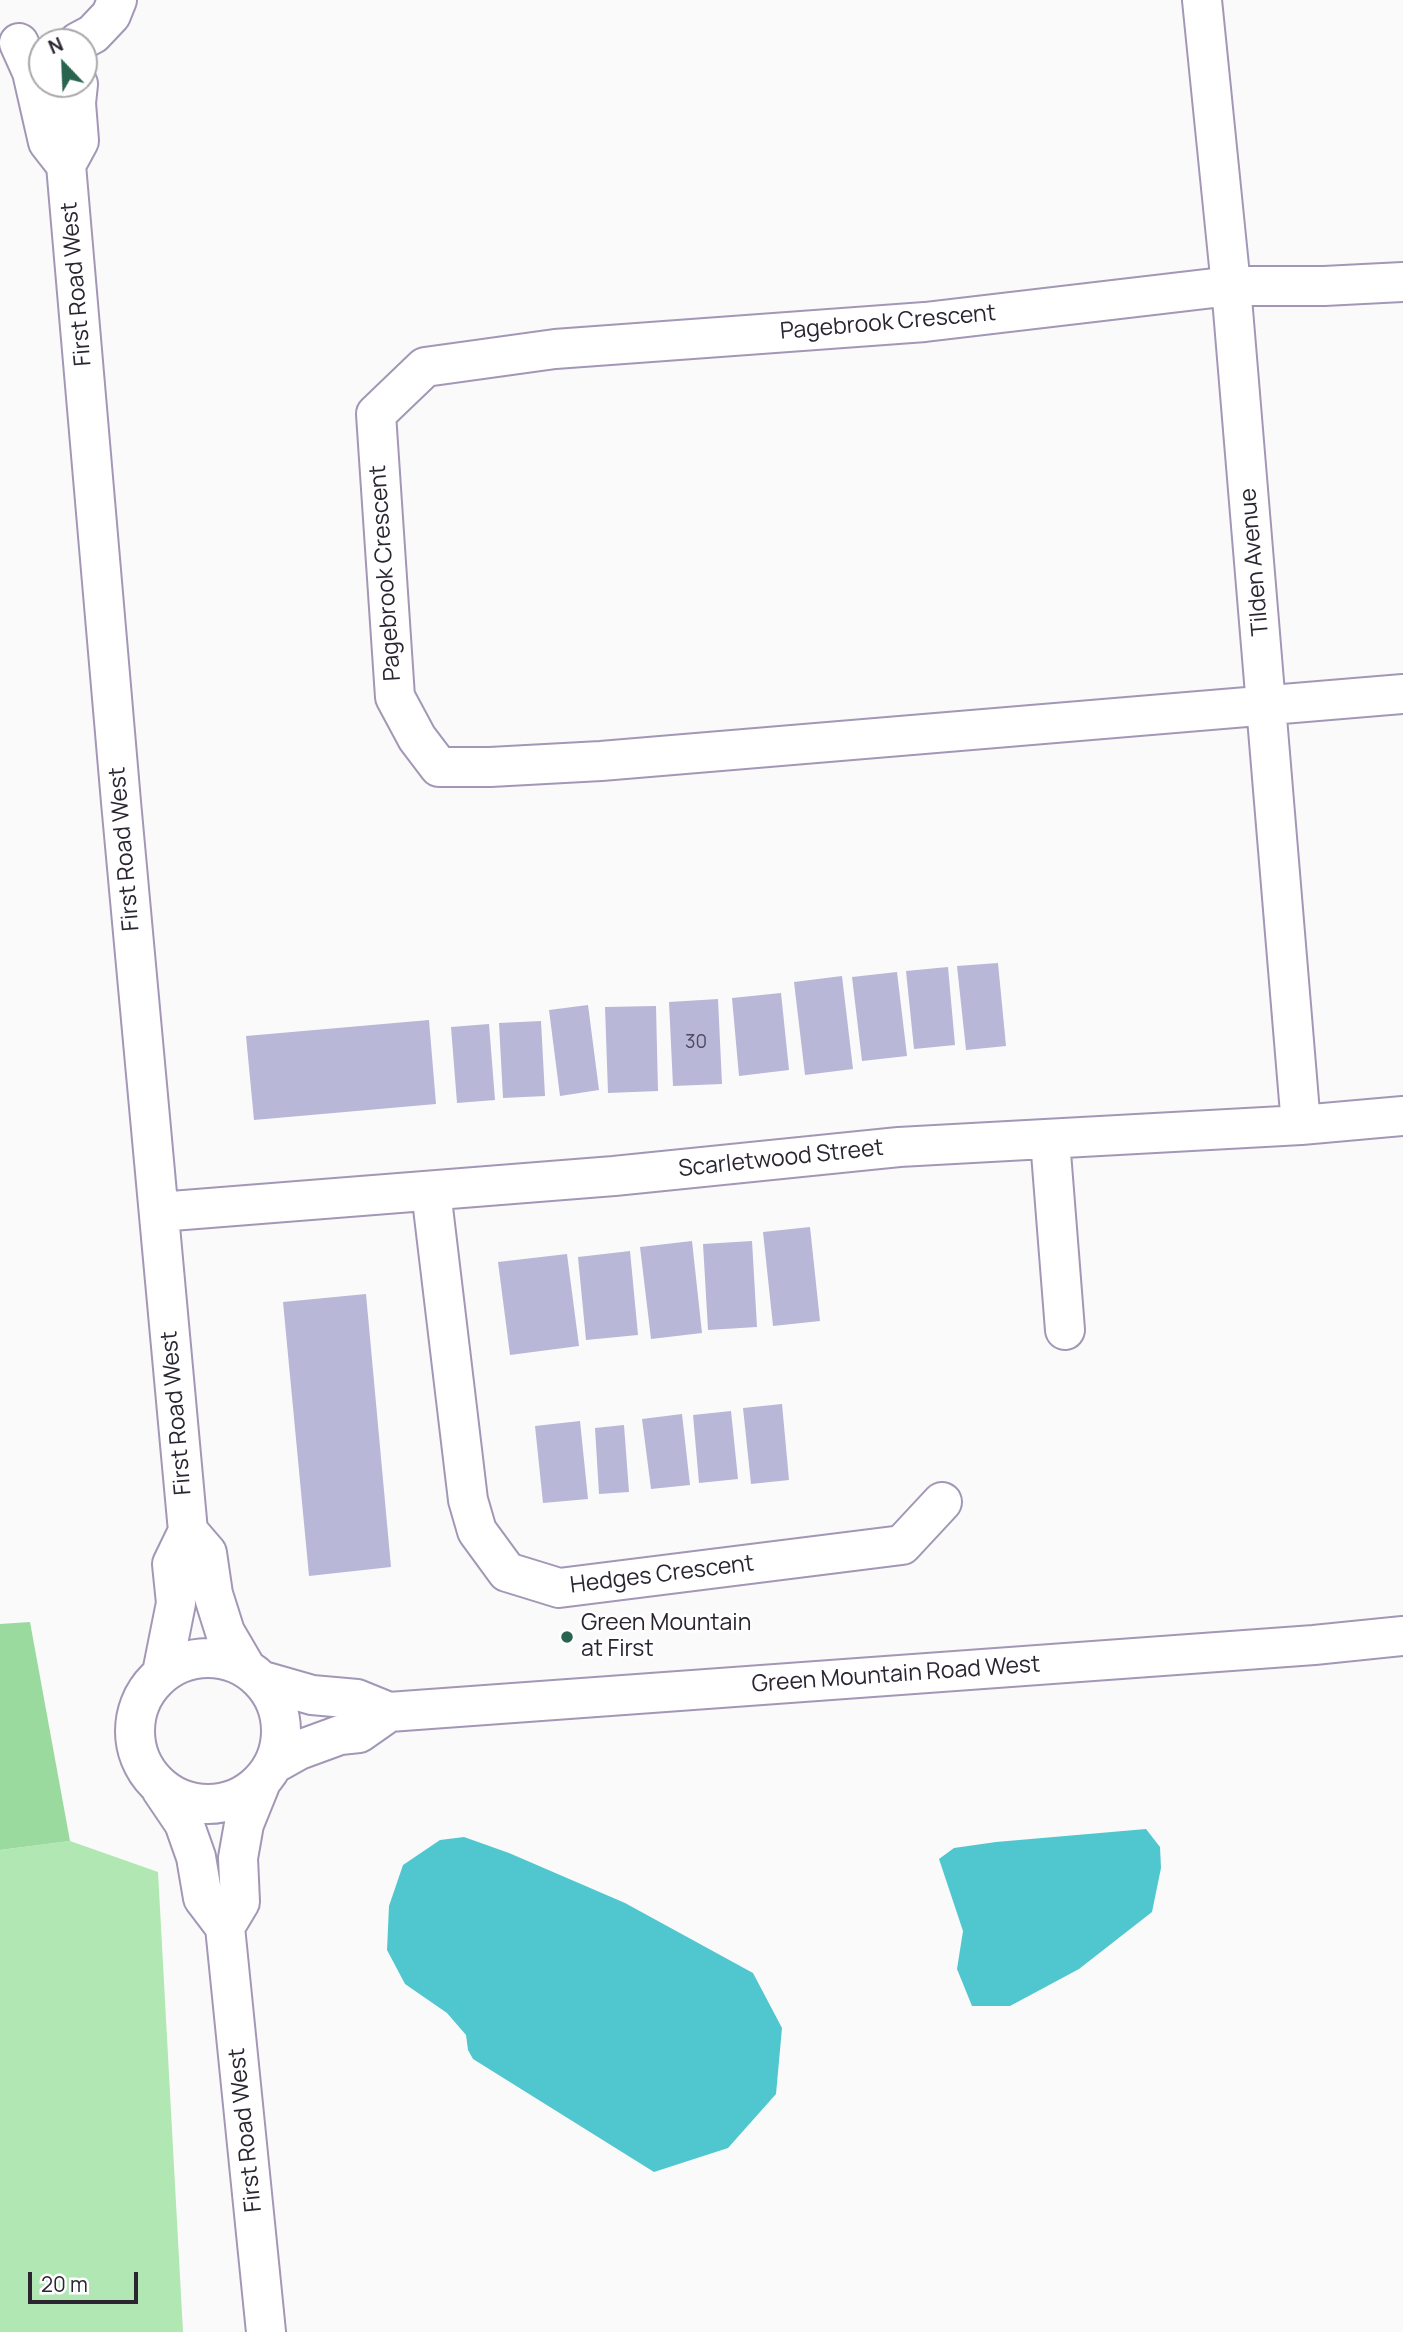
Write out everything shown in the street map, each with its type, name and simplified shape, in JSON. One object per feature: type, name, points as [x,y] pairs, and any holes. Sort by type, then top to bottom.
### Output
[{"type":"street","name":"Tilden Avenue","points":[[1202,0],[1231,286],[1301,1125]]},
{"type":"street","name":"First Road West","points":[[20,41],[32,72],[48,142],[66,165],[117,760],[188,1531]]},
{"type":"street","name":"First Road West","points":[[66,165],[79,141],[77,98]]},
{"type":"street","points":[[1231,286],[1324,286],[1403,282]]},
{"type":"street","name":"Pagebrook Crescent","points":[[1231,286],[925,322],[555,349],[425,366],[376,414],[395,697],[417,738],[439,767],[601,761],[1267,706]]},
{"type":"street","points":[[1267,706],[1403,694]]},
{"type":"street","name":"Scarletwood Street","points":[[159,1212],[614,1176],[899,1147],[1301,1125],[1403,1116]]},
{"type":"street","points":[[1050,1140],[1065,1330]]},
{"type":"street","name":"Hedges Crescent","points":[[430,1191],[468,1500],[477,1531],[507,1572],[559,1588],[902,1545],[942,1502]]},
{"type":"street","points":[[162,1673],[176,1603],[172,1564],[188,1531],[207,1553],[213,1594],[225,1632],[254,1675],[275,1700],[281,1721],[281,1743],[244,1824],[237,1858],[240,1902],[225,1927],[203,1898],[196,1857],[184,1823],[161,1788],[146,1773],[137,1752],[133,1730],[137,1709],[147,1689],[162,1673],[181,1662],[203,1658],[225,1659],[254,1675]]},
{"type":"street","name":"Green Mountain Road West","points":[[254,1675],[312,1695],[357,1699],[389,1712],[1314,1646],[1403,1636]]},
{"type":"street","points":[[161,1788],[180,1800],[201,1805],[223,1804],[244,1795],[267,1773],[299,1750],[340,1735],[359,1733],[389,1712]]},
{"type":"street","name":"First Road West","points":[[225,1927],[266,2332]]},
{"type":"green space","points":[[30,1622],[70,1841],[0,1850],[0,1624]]},
{"type":"green space","points":[[70,1841],[158,1872],[183,2332],[0,2332],[0,1850]]},
{"type":"water","points":[[1146,1829],[1160,1847],[1161,1868],[1152,1912],[1079,1969],[1010,2006],[972,2006],[957,1969],[963,1931],[939,1859],[954,1848]]},
{"type":"water","points":[[464,1837],[509,1853],[625,1903],[753,1973],[782,2028],[776,2094],[728,2148],[654,2172],[473,2059],[468,2050],[466,2035],[447,2013],[405,1984],[387,1950],[389,1906],[403,1865],[440,1840]]},
{"type":"building","points":[[998,963],[1006,1046],[966,1050],[957,966]]},
{"type":"building","points":[[948,967],[955,1045],[914,1049],[906,971]]},
{"type":"building","points":[[897,972],[907,1056],[862,1061],[852,977]]},
{"type":"building","points":[[842,976],[853,1069],[805,1075],[794,982]]},
{"type":"building","points":[[781,993],[789,1070],[739,1076],[732,998]]},
{"type":"building","points":[[718,999],[722,1084],[673,1086],[669,1002]]},
{"type":"building","points":[[588,1005],[599,1090],[560,1096],[549,1010]]},
{"type":"building","points":[[656,1006],[658,1091],[608,1093],[605,1007]]},
{"type":"building","points":[[429,1020],[436,1104],[254,1120],[246,1036]]},
{"type":"building","points":[[541,1021],[545,1096],[503,1098],[499,1023]]},
{"type":"building","points":[[489,1024],[495,1100],[457,1103],[451,1027]]},
{"type":"building","points":[[810,1227],[820,1321],[773,1326],[763,1232]]},
{"type":"building","points":[[692,1241],[702,1333],[651,1339],[640,1247]]},
{"type":"building","points":[[752,1241],[757,1327],[708,1330],[703,1244]]},
{"type":"building","points":[[630,1251],[638,1335],[586,1340],[578,1257]]},
{"type":"building","points":[[567,1254],[579,1346],[510,1355],[498,1262]]},
{"type":"building","points":[[366,1294],[391,1567],[309,1576],[283,1302]]},
{"type":"building","points":[[782,1404],[789,1480],[751,1484],[743,1408]]},
{"type":"building","points":[[731,1411],[738,1479],[699,1483],[693,1415]]},
{"type":"building","points":[[682,1414],[690,1485],[651,1489],[642,1419]]},
{"type":"building","points":[[580,1421],[588,1499],[543,1503],[535,1426]]},
{"type":"building","points":[[624,1425],[629,1492],[599,1494],[595,1428]]},
{"type":"place","name":"Green Mountain at First","points":[[567,1637]]}]
